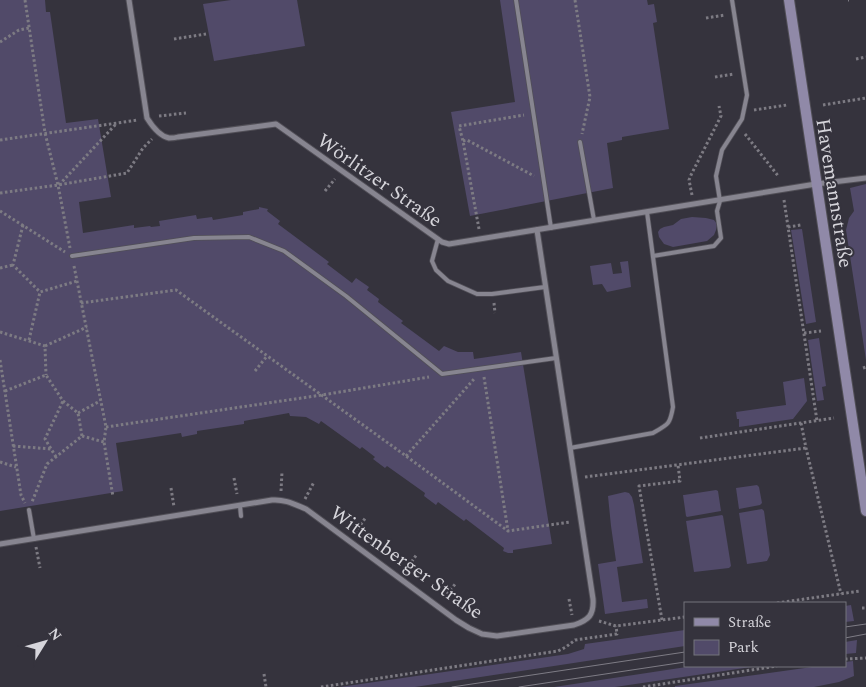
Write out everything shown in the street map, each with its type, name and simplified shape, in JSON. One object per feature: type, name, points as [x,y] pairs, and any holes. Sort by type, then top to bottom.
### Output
[{"type":"main road","name":"Havemannstraße","points":[[789,0],[866,510]]},
{"type":"street","points":[[128,0],[147,118],[159,133]]},
{"type":"street","name":"Wörlitzer Straße","points":[[159,133],[168,138],[178,138],[276,124],[442,242],[450,244],[816,184],[866,178]]},
{"type":"street","points":[[537,230],[593,599],[593,610],[589,618]]},
{"type":"street","name":"Wittenberger Straße","points":[[0,544],[280,500],[301,507],[320,519],[438,607],[468,628],[482,634],[497,636],[574,625],[589,618]]},
{"type":"lane","points":[[516,0],[551,228]]},
{"type":"lane","points":[[653,256],[714,246],[721,238],[718,211],[720,201],[716,176],[722,150],[742,119],[747,94],[732,0]]},
{"type":"lane","points":[[580,142],[594,220]]},
{"type":"lane","points":[[570,448],[653,432],[665,426],[670,420],[673,407],[646,212]]},
{"type":"lane","points":[[72,256],[194,238],[249,237],[284,251],[346,296],[442,374],[556,358]]},
{"type":"lane","points":[[438,239],[432,261],[436,270],[448,281],[477,294],[492,294],[545,287]]},
{"type":"lane","points":[[240,506],[241,516]]},
{"type":"lane","points":[[29,510],[34,539]]},
{"type":"path","points":[[25,0],[45,133],[58,185],[106,427],[104,442],[113,496]]},
{"type":"path","points":[[575,0],[590,97],[580,142]]},
{"type":"path","points":[[706,18],[734,14]]},
{"type":"path","points":[[0,42],[19,30],[29,28]]},
{"type":"path","points":[[174,39],[206,34]]},
{"type":"path","points":[[856,59],[866,57]]},
{"type":"path","points":[[715,77],[744,73]]},
{"type":"path","points":[[824,105],[866,98]]},
{"type":"path","points":[[743,112],[788,105]]},
{"type":"path","points":[[694,205],[689,180],[720,116],[719,106]]},
{"type":"path","points":[[481,239],[459,126],[533,114]]},
{"type":"path","points":[[720,116],[738,125],[779,177]]},
{"type":"path","points":[[0,140],[118,123],[58,185]]},
{"type":"path","points":[[0,193],[128,174],[143,148],[159,133]]},
{"type":"path","points":[[463,141],[467,140],[543,181]]},
{"type":"path","points":[[325,191],[342,171]]},
{"type":"path","points":[[784,200],[817,421]]},
{"type":"path","points":[[0,212],[72,256]]},
{"type":"path","points":[[788,227],[801,225]]},
{"type":"path","points":[[13,265],[23,226]]},
{"type":"path","points":[[0,268],[13,265]]},
{"type":"path","points":[[13,265],[40,292]]},
{"type":"path","points":[[40,292],[77,281]]},
{"type":"path","points":[[81,303],[176,290],[508,531],[581,520]]},
{"type":"path","points":[[29,340],[40,292]]},
{"type":"path","points":[[0,332],[45,346],[87,327]]},
{"type":"path","points":[[804,333],[821,331]]},
{"type":"path","points":[[45,346],[46,375],[64,401],[78,413],[82,436]]},
{"type":"path","points":[[255,371],[267,356]]},
{"type":"path","points":[[0,360],[21,495],[29,510]]},
{"type":"path","points":[[406,456],[483,369]]},
{"type":"path","points":[[483,369],[508,531]]},
{"type":"path","points":[[106,427],[322,395],[442,374]]},
{"type":"path","points":[[5,391],[46,375]]},
{"type":"path","points":[[56,457],[45,439],[64,401]]},
{"type":"path","points":[[78,413],[100,401]]},
{"type":"path","points":[[700,438],[834,418]]},
{"type":"path","points":[[802,423],[806,448],[841,594]]},
{"type":"path","points":[[82,436],[104,442]]},
{"type":"path","points":[[29,510],[46,464],[82,436]]},
{"type":"path","points":[[13,446],[51,450]]},
{"type":"path","points":[[574,479],[806,448]]},
{"type":"path","points":[[0,462],[16,467]]},
{"type":"path","points":[[662,620],[639,486],[680,481],[678,465]]},
{"type":"path","points":[[280,500],[282,472]]},
{"type":"path","points":[[234,478],[240,506]]},
{"type":"path","points":[[301,507],[314,482]]},
{"type":"path","points":[[171,488],[176,516]]},
{"type":"path","points":[[350,540],[366,517]]},
{"type":"path","points":[[34,539],[40,568]]},
{"type":"path","points":[[400,578],[417,554]]},
{"type":"path","points":[[438,607],[456,583]]},
{"type":"path","points":[[784,602],[860,591]]},
{"type":"path","points":[[589,618],[616,626],[684,617]]},
{"type":"path","points":[[321,687],[558,651],[576,640],[617,634],[616,626]]},
{"type":"path","points":[[846,659],[866,658]]},
{"type":"path","points":[[643,687],[771,667]]},
{"type":"path","points":[[264,674],[266,687]]},
{"type":"green space","points":[[0,0],[45,0],[46,12],[50,12],[66,123],[98,119],[111,197],[79,202],[83,233],[134,225],[134,228],[160,226],[159,221],[196,215],[197,219],[212,217],[213,220],[243,215],[243,212],[259,209],[259,207],[268,209],[267,211],[280,221],[278,224],[329,262],[327,264],[352,283],[356,278],[369,287],[367,290],[379,299],[378,302],[403,321],[401,323],[439,351],[444,346],[458,352],[473,352],[474,359],[521,352],[552,544],[513,550],[513,553],[503,551],[504,548],[466,519],[464,521],[438,502],[436,505],[424,496],[425,493],[387,466],[385,468],[373,459],[375,457],[362,447],[360,449],[321,421],[319,424],[306,417],[290,416],[289,413],[244,421],[244,424],[197,431],[197,434],[182,437],[181,433],[116,443],[123,491],[0,511]]},
{"type":"green space","points":[[231,0],[297,0],[305,46],[214,61],[203,4]]},
{"type":"green space","points":[[500,0],[647,0],[648,5],[654,4],[657,22],[653,23],[669,129],[622,137],[622,140],[607,143],[613,188],[470,216],[451,112],[515,102]]},
{"type":"green space","points":[[866,184],[866,360],[846,230],[849,218],[854,211],[850,188]]},
{"type":"green space","points":[[692,217],[714,220],[717,224],[714,235],[707,241],[673,247],[664,244],[659,237],[658,232],[660,229],[673,225],[681,219]]},
{"type":"green space","points":[[802,229],[816,322],[806,324],[791,230]]},
{"type":"green space","points":[[628,261],[631,287],[607,292],[602,284],[593,285],[590,266],[611,263],[613,274],[622,273],[620,262]]},
{"type":"green space","points":[[819,338],[826,386],[822,387],[824,400],[817,401],[808,340]]},
{"type":"green space","points":[[804,378],[807,401],[793,419],[739,427],[739,419],[737,419],[736,412],[786,405],[783,382]]},
{"type":"green space","points":[[757,485],[762,503],[739,509],[736,488]]},
{"type":"green space","points":[[718,491],[721,511],[686,516],[683,495]]},
{"type":"green space","points":[[625,492],[629,493],[632,497],[643,563],[617,567],[622,602],[647,599],[648,608],[605,614],[598,564],[616,561],[608,496]]},
{"type":"green space","points":[[762,509],[764,511],[770,555],[767,561],[747,564],[739,513]]},
{"type":"green space","points":[[722,515],[731,566],[729,568],[694,572],[686,521]]},
{"type":"green space","points":[[851,605],[854,621],[846,622],[846,606]]},
{"type":"green space","points":[[684,630],[684,646],[415,687],[340,687],[568,654],[584,649],[585,644]]},
{"type":"green space","points":[[857,640],[856,653],[846,654],[846,642]]},
{"type":"green space","points":[[853,661],[854,676],[839,682],[814,687],[675,687],[812,667],[846,667],[846,662]]},
{"type":"green space","points":[[686,667],[751,667],[615,687],[554,687]]},
{"type":"tram line","points":[[846,627],[866,624]]},
{"type":"tram line","points":[[846,638],[866,634]]},
{"type":"tram line","points":[[452,687],[684,652]]},
{"type":"tram line","points":[[519,687],[684,662]]}]
